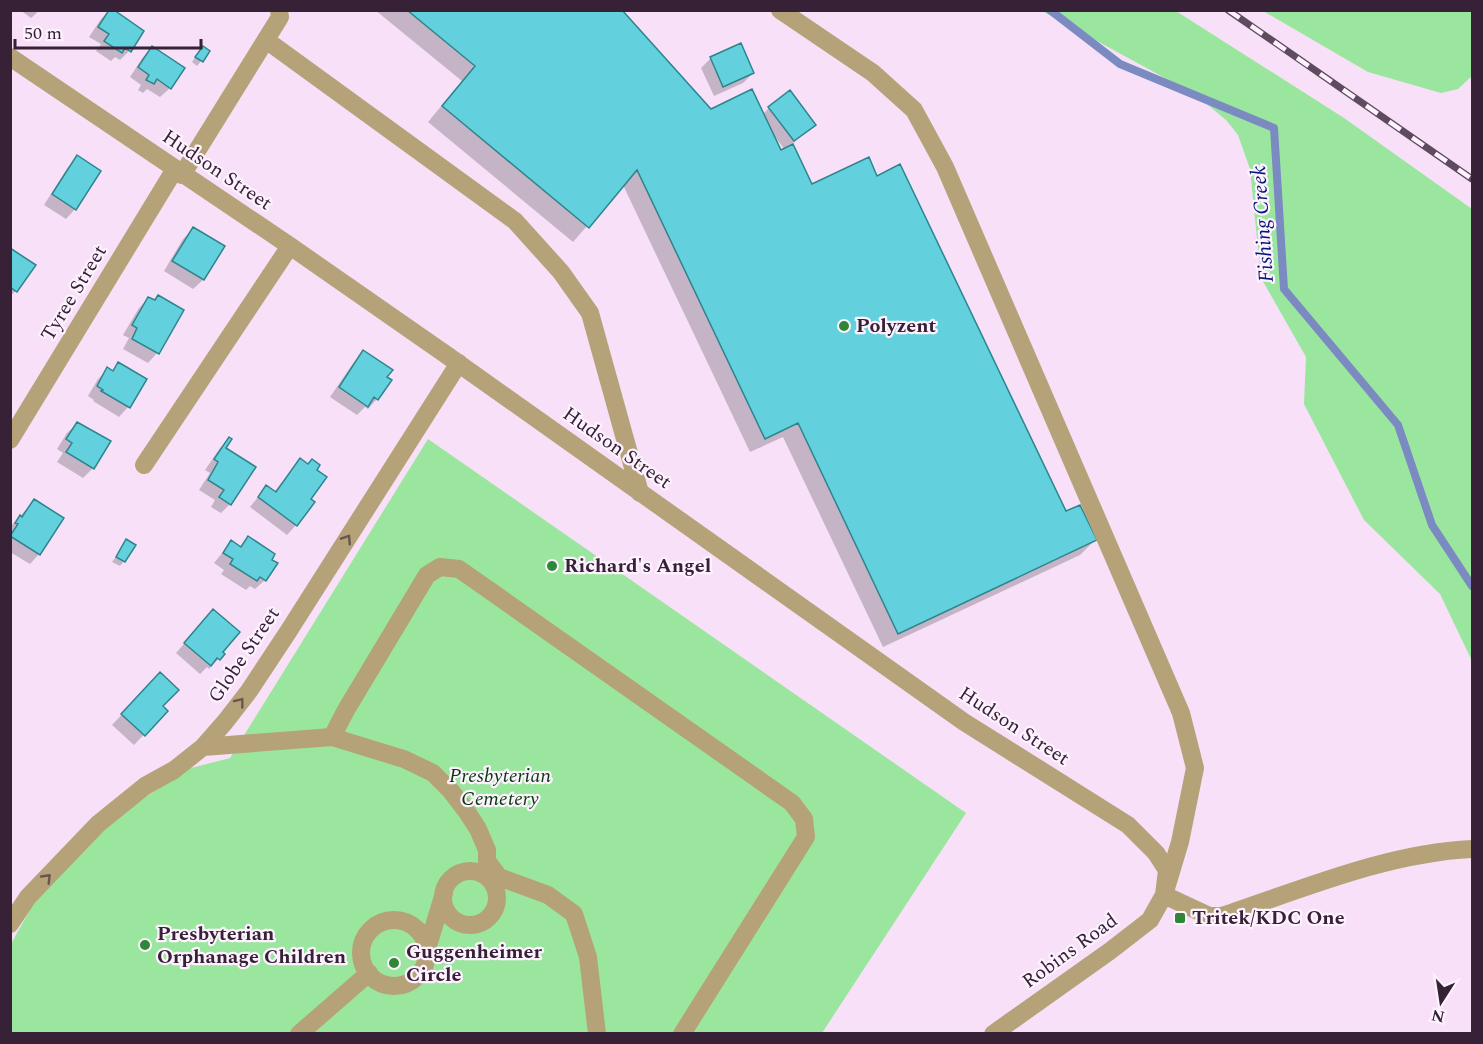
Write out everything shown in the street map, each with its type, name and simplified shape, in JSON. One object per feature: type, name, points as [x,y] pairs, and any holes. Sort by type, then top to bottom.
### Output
[{"type":"street","name":"Tyree Street","points":[[12,435],[178,172],[266,40],[280,17],[279,10]]},
{"type":"street","name":"Robins Road","points":[[780,10],[873,73],[914,110],[945,167],[1181,713],[1195,768],[1180,842],[1164,895],[1150,920],[993,1034]]},
{"type":"street","points":[[266,40],[515,221],[561,272],[590,314],[640,493]]},
{"type":"street","name":"Hudson Street","points":[[10,57],[459,363],[964,722],[1128,825],[1156,853],[1167,870],[1164,895]]},
{"type":"street","points":[[144,465],[290,246]]},
{"type":"street","name":"Globe Street","points":[[10,924],[28,897],[98,824],[145,786],[174,770],[203,747],[249,692],[459,363]]},
{"type":"street","points":[[332,737],[427,574],[440,567],[459,569],[792,803],[804,819],[806,837],[682,1034]]},
{"type":"street","points":[[203,747],[332,737],[404,759],[434,773],[467,812],[487,850],[487,861],[491,877],[497,902],[493,913],[484,920],[468,924],[434,924],[408,923],[398,920],[386,921],[376,925],[362,943],[360,954],[362,965],[376,981],[386,985],[407,984],[416,978],[423,970],[427,949],[434,924],[444,890],[450,881],[459,873],[491,877],[548,895],[574,914],[588,957],[597,1034]]},
{"type":"street","points":[[1164,895],[1209,916],[1222,916],[1372,866],[1448,850],[1473,849]]},
{"type":"street","points":[[444,890],[444,902],[448,913],[457,921],[468,924]]},
{"type":"street","points":[[408,923],[424,939],[427,949]]},
{"type":"street","points":[[300,1034],[369,973]]},
{"type":"green space","points":[[1042,11],[1176,11],[1344,118],[1472,209],[1472,661],[1440,594],[1364,520],[1304,404],[1306,357],[1261,278],[1250,169],[1238,135],[1226,120],[1196,95]]},
{"type":"green space","points":[[1263,11],[1472,11],[1472,76],[1458,89],[1441,93],[1368,72]]},
{"type":"green space","name":"Presbyterian Cemetery","points":[[428,439],[966,813],[822,1033],[11,1034],[11,944],[32,906],[99,828],[187,769],[230,758]]},
{"type":"building","points":[[109,10],[114,10],[144,31],[131,52],[125,48],[122,53],[104,41],[109,34],[98,27]]},
{"type":"building","name":"Polyzent","points":[[407,10],[622,10],[711,109],[752,89],[781,150],[793,144],[812,184],[869,157],[877,176],[900,164],[1066,511],[1080,505],[1097,540],[898,634],[798,423],[765,439],[637,170],[589,228],[442,106],[475,66]]},
{"type":"building","points":[[741,43],[754,73],[723,87],[710,57]]},
{"type":"building","points":[[152,46],[185,68],[171,89],[157,79],[154,84],[146,80],[149,75],[138,67]]},
{"type":"building","points":[[203,46],[210,51],[203,62],[195,57]]},
{"type":"building","points":[[790,90],[816,125],[794,141],[768,107]]},
{"type":"building","points":[[77,155],[101,171],[76,210],[52,194]]},
{"type":"building","points":[[193,227],[225,246],[204,280],[172,261]]},
{"type":"building","points":[[10,248],[36,265],[17,292],[10,287]]},
{"type":"building","points":[[158,295],[184,310],[159,354],[132,339],[137,328],[132,325],[148,297],[155,300]]},
{"type":"building","points":[[363,350],[393,370],[387,377],[392,380],[378,400],[374,397],[368,407],[339,387]]},
{"type":"building","points":[[118,362],[147,379],[130,408],[101,391],[103,390],[97,386],[107,367],[113,371]]},
{"type":"building","points":[[77,422],[111,441],[94,469],[66,452],[72,443],[66,439]]},
{"type":"building","points":[[229,437],[232,439],[226,448],[256,467],[231,505],[219,497],[224,490],[208,480],[218,462],[214,459]]},
{"type":"building","points":[[300,458],[308,464],[312,459],[320,465],[317,470],[327,477],[311,499],[315,502],[297,526],[258,497],[266,485],[276,492]]},
{"type":"building","points":[[34,499],[64,518],[40,555],[10,536],[18,524],[15,523],[20,515],[22,517]]},
{"type":"building","points":[[248,536],[275,554],[272,560],[278,563],[266,581],[260,577],[257,581],[230,564],[233,559],[223,553],[231,540],[241,547]]},
{"type":"building","points":[[126,539],[136,545],[125,562],[116,557]]},
{"type":"building","points":[[213,609],[240,632],[223,652],[225,654],[220,660],[217,658],[211,666],[184,643]]},
{"type":"building","points":[[160,672],[179,690],[163,706],[168,711],[145,736],[121,714]]},
{"type":"waterway","name":"Fishing Creek","points":[[1050,10],[1120,64],[1274,128],[1284,289],[1398,425],[1432,525],[1472,586]]},
{"type":"railway","points":[[1228,10],[1472,179]]},
{"type":"place","name":"Polyzent","points":[[844,326]]},
{"type":"place","name":"Richard's Angel","points":[[552,566]]},
{"type":"place","name":"Tritek/KDC One","points":[[1180,918]]},
{"type":"place","name":"Presbyterian Orphanage Children","points":[[145,945]]},
{"type":"place","name":"Guggenheimer Circle","points":[[394,963]]}]
